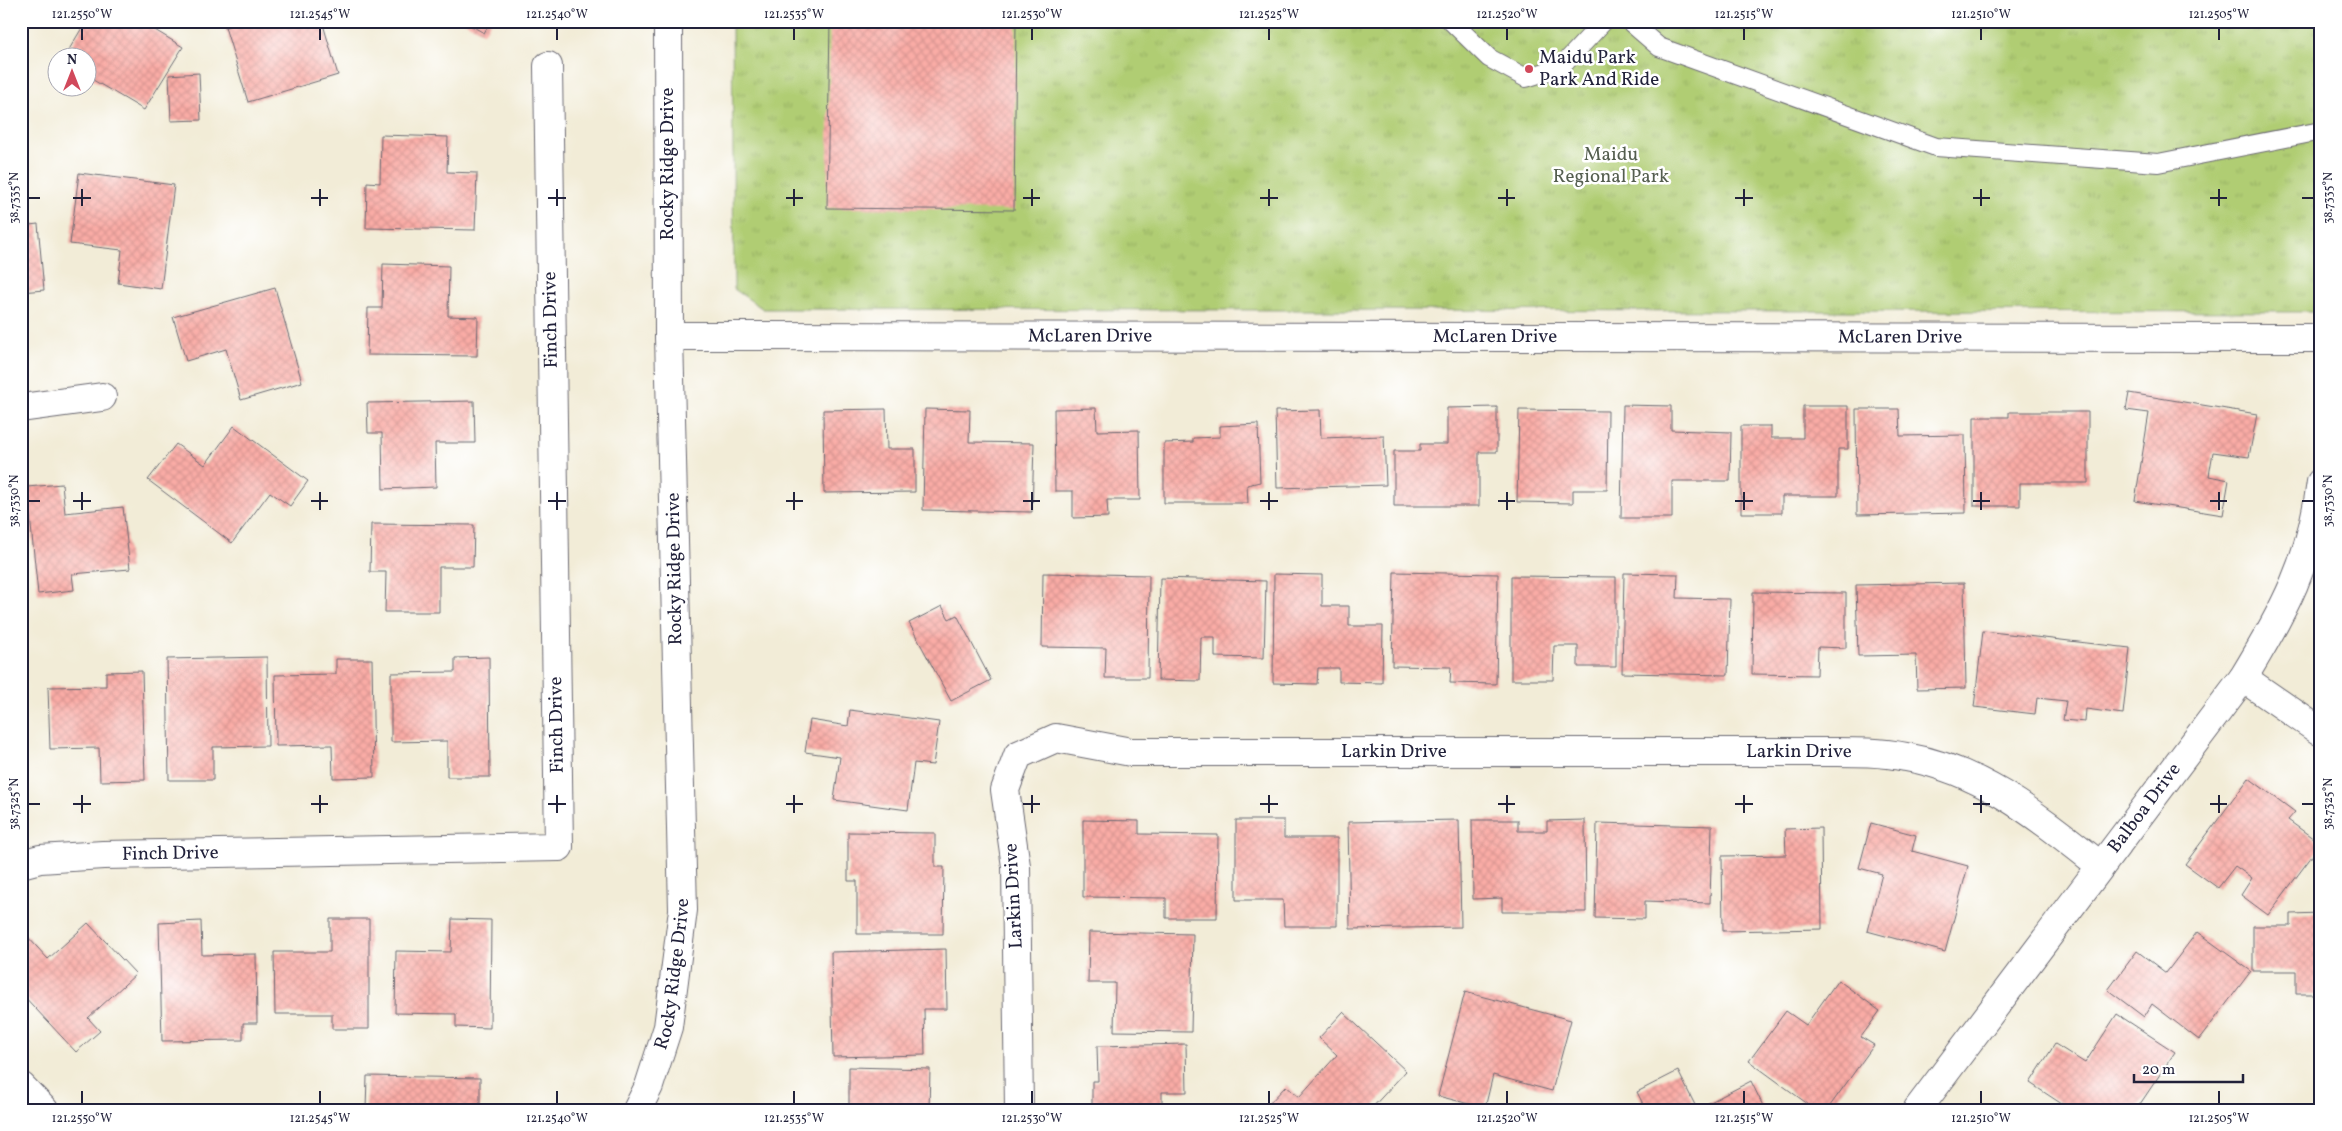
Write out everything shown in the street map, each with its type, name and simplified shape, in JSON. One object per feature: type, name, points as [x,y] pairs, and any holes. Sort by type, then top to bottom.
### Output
[{"type":"street","name":"Rocky Ridge Drive","points":[[637,1110],[649,1086],[668,1027],[683,910],[669,336],[668,21]]},
{"type":"street","name":"Finch Drive","points":[[21,864],[40,859],[103,855],[559,847],[548,66]]},
{"type":"street","name":"McLaren Drive","points":[[669,336],[2321,338]]},
{"type":"street","points":[[21,408],[102,397]]},
{"type":"street","name":"Balboa Drive","points":[[1917,1110],[2243,678],[2273,629],[2299,575],[2316,519],[2321,482]]},
{"type":"street","points":[[2243,678],[2321,732]]},
{"type":"street","name":"Larkin Drive","points":[[1019,1110],[1016,866],[1005,790],[1018,755],[1056,738],[1131,752],[1864,752],[1907,756],[1948,768],[1989,785],[2032,812],[2101,866]]},
{"type":"street","points":[[21,1086],[44,1110]]},
{"type":"lane","points":[[1451,21],[1489,58],[1526,78],[1561,67],[1604,21]]},
{"type":"lane","points":[[1629,21],[1659,47],[1936,147],[2158,163],[2321,131]]},
{"type":"green space","name":"Maidu Regional Park","points":[[732,21],[2321,21],[2321,312],[763,309],[734,289]]},
{"type":"building","points":[[86,21],[140,21],[183,47],[144,110],[98,83],[98,48],[70,48]]},
{"type":"building","points":[[243,21],[322,21],[338,75],[248,102],[225,27]]},
{"type":"building","points":[[463,21],[491,21],[484,33]]},
{"type":"building","points":[[830,21],[1016,21],[1014,210],[827,208]]},
{"type":"building","points":[[199,73],[201,120],[171,121],[169,75]]},
{"type":"building","points":[[381,135],[448,137],[447,172],[477,173],[475,230],[366,228],[367,182],[380,183]]},
{"type":"building","points":[[79,173],[174,185],[161,289],[118,283],[122,250],[70,244]]},
{"type":"building","points":[[38,224],[44,290],[21,292],[21,226]]},
{"type":"building","points":[[383,264],[449,266],[448,316],[478,317],[477,356],[367,355],[368,308],[382,308]]},
{"type":"building","points":[[275,288],[302,382],[241,400],[226,349],[186,361],[173,317]]},
{"type":"building","points":[[2129,393],[2257,414],[2249,457],[2213,452],[2209,476],[2229,480],[2223,515],[2135,501],[2149,413],[2126,410]]},
{"type":"building","points":[[474,401],[475,443],[435,443],[436,487],[383,489],[382,433],[368,433],[367,403]]},
{"type":"building","points":[[1623,405],[1671,406],[1671,430],[1731,432],[1730,481],[1672,481],[1672,518],[1621,518]]},
{"type":"building","points":[[1803,406],[1848,406],[1848,449],[1838,449],[1838,496],[1782,496],[1782,513],[1741,513],[1741,426],[1771,426],[1771,438],[1803,438]]},
{"type":"building","points":[[1497,407],[1497,452],[1479,452],[1479,506],[1394,506],[1394,451],[1420,451],[1420,444],[1447,444],[1447,408]]},
{"type":"building","points":[[1096,408],[1097,431],[1139,430],[1140,500],[1107,500],[1108,517],[1073,518],[1073,491],[1055,491],[1054,409]]},
{"type":"building","points":[[886,409],[887,449],[915,449],[915,492],[824,493],[823,410]]},
{"type":"building","points":[[925,409],[970,410],[969,442],[1034,443],[1032,512],[923,510]]},
{"type":"building","points":[[1856,409],[1899,409],[1900,436],[1965,435],[1966,513],[1857,515]]},
{"type":"building","points":[[1320,410],[1321,438],[1384,436],[1386,485],[1277,488],[1275,411]]},
{"type":"building","points":[[1519,410],[1608,411],[1607,490],[1573,490],[1573,503],[1517,502]]},
{"type":"building","points":[[2009,412],[2088,412],[2088,483],[2020,483],[2020,506],[1974,506],[1974,417],[2009,417]]},
{"type":"building","points":[[1258,424],[1260,482],[1247,485],[1248,503],[1164,503],[1164,443],[1193,442],[1193,438],[1220,437],[1220,426]]},
{"type":"building","points":[[234,426],[308,481],[290,506],[270,492],[232,543],[148,480],[176,444],[205,465]]},
{"type":"building","points":[[62,484],[65,513],[123,507],[130,569],[72,574],[74,590],[38,594],[27,487]]},
{"type":"building","points":[[371,524],[474,525],[473,567],[439,567],[439,612],[385,612],[386,572],[370,572]]},
{"type":"building","points":[[1394,572],[1498,574],[1496,684],[1450,683],[1451,667],[1392,666]]},
{"type":"building","points":[[1043,573],[1149,575],[1148,678],[1105,678],[1106,648],[1042,647]]},
{"type":"building","points":[[1624,573],[1678,574],[1677,598],[1730,599],[1728,675],[1622,673]]},
{"type":"building","points":[[1274,574],[1322,575],[1322,606],[1349,606],[1349,626],[1383,626],[1382,683],[1339,682],[1339,668],[1318,668],[1317,684],[1273,683]]},
{"type":"building","points":[[1511,576],[1616,577],[1616,667],[1578,667],[1578,646],[1554,646],[1553,680],[1511,680]]},
{"type":"building","points":[[1160,578],[1266,581],[1264,658],[1215,657],[1215,637],[1201,637],[1200,681],[1158,680]]},
{"type":"building","points":[[1964,583],[1966,688],[1917,689],[1916,655],[1858,656],[1856,585]]},
{"type":"building","points":[[1753,592],[1846,593],[1846,648],[1818,647],[1817,675],[1752,674]]},
{"type":"building","points":[[942,606],[949,619],[957,615],[991,680],[951,701],[909,623]]},
{"type":"building","points":[[1983,631],[2130,648],[2123,714],[2086,709],[2085,722],[2063,720],[2066,701],[2037,698],[2035,714],[1974,707]]},
{"type":"building","points":[[267,657],[268,746],[213,747],[213,780],[169,780],[167,659]]},
{"type":"building","points":[[489,657],[490,777],[447,777],[447,741],[391,742],[391,673],[455,672],[455,658]]},
{"type":"building","points":[[336,659],[372,659],[374,777],[333,778],[332,745],[276,746],[275,675],[336,674]]},
{"type":"building","points":[[142,671],[145,780],[100,781],[99,748],[50,749],[48,687],[106,686],[106,672]]},
{"type":"building","points":[[850,710],[939,722],[933,765],[914,763],[908,810],[834,800],[840,757],[805,752],[810,720],[848,726]]},
{"type":"building","points":[[21,736],[27,783],[21,783]]},
{"type":"building","points":[[2249,778],[2295,812],[2288,820],[2321,844],[2268,915],[2241,895],[2252,878],[2235,866],[2218,888],[2185,864]]},
{"type":"building","points":[[1083,820],[1139,821],[1139,834],[1218,835],[1217,918],[1166,918],[1166,898],[1083,897]]},
{"type":"building","points":[[1236,820],[1284,820],[1284,838],[1337,838],[1337,926],[1284,926],[1283,900],[1236,900]]},
{"type":"building","points":[[1459,820],[1461,927],[1350,929],[1348,822]]},
{"type":"building","points":[[1472,820],[1518,820],[1518,831],[1547,831],[1547,821],[1585,820],[1586,912],[1502,912],[1502,898],[1473,899]]},
{"type":"building","points":[[1597,823],[1712,826],[1710,903],[1645,901],[1645,919],[1595,918]]},
{"type":"building","points":[[1871,823],[1916,835],[1912,851],[1968,866],[1945,952],[1867,931],[1882,874],[1859,868]]},
{"type":"building","points":[[1821,828],[1822,929],[1723,931],[1722,856],[1786,855],[1785,829]]},
{"type":"building","points":[[848,832],[935,833],[935,867],[944,867],[943,934],[857,934],[857,881],[848,881]]},
{"type":"building","points":[[2321,913],[2321,994],[2296,994],[2296,971],[2253,971],[2253,926],[2291,926],[2291,914]]},
{"type":"building","points":[[330,919],[369,919],[369,1029],[332,1029],[332,1014],[275,1014],[274,952],[330,952]]},
{"type":"building","points":[[452,919],[491,920],[490,1028],[456,1027],[456,1014],[395,1013],[396,951],[451,952]]},
{"type":"building","points":[[201,921],[202,955],[256,954],[257,1023],[243,1023],[243,1040],[162,1041],[159,923]]},
{"type":"building","points":[[88,923],[136,974],[88,1018],[100,1031],[76,1052],[21,993],[21,939],[26,935],[48,959]]},
{"type":"building","points":[[1089,932],[1193,934],[1191,1032],[1114,1031],[1115,983],[1088,983]]},
{"type":"building","points":[[2197,932],[2251,971],[2199,1040],[2152,1004],[2144,1017],[2108,990],[2137,951],[2166,973]]},
{"type":"building","points":[[946,949],[947,1009],[924,1009],[925,1055],[833,1057],[831,952]]},
{"type":"building","points":[[1838,980],[1880,1011],[1861,1037],[1874,1045],[1827,1110],[1816,1110],[1749,1061],[1786,1011],[1806,1025]]},
{"type":"building","points":[[1465,992],[1571,1020],[1552,1091],[1493,1075],[1485,1108],[1438,1096]]},
{"type":"building","points":[[1343,1012],[1406,1071],[1370,1110],[1267,1110],[1265,1108],[1286,1086],[1299,1097],[1337,1055],[1319,1038]]},
{"type":"building","points":[[2117,1014],[2175,1052],[2136,1110],[2071,1110],[2030,1083],[2055,1044],[2085,1063]]},
{"type":"building","points":[[1186,1044],[1187,1092],[1162,1092],[1162,1110],[1092,1110],[1092,1081],[1098,1081],[1097,1046]]},
{"type":"building","points":[[849,1067],[930,1069],[929,1110],[849,1110]]},
{"type":"building","points":[[1678,1071],[1697,1109],[1751,1081],[1765,1110],[1646,1110],[1637,1092]]},
{"type":"building","points":[[367,1076],[480,1078],[480,1110],[366,1110]]},
{"type":"place","name":"Maidu Park Park And Ride","points":[[1529,69]]}]
